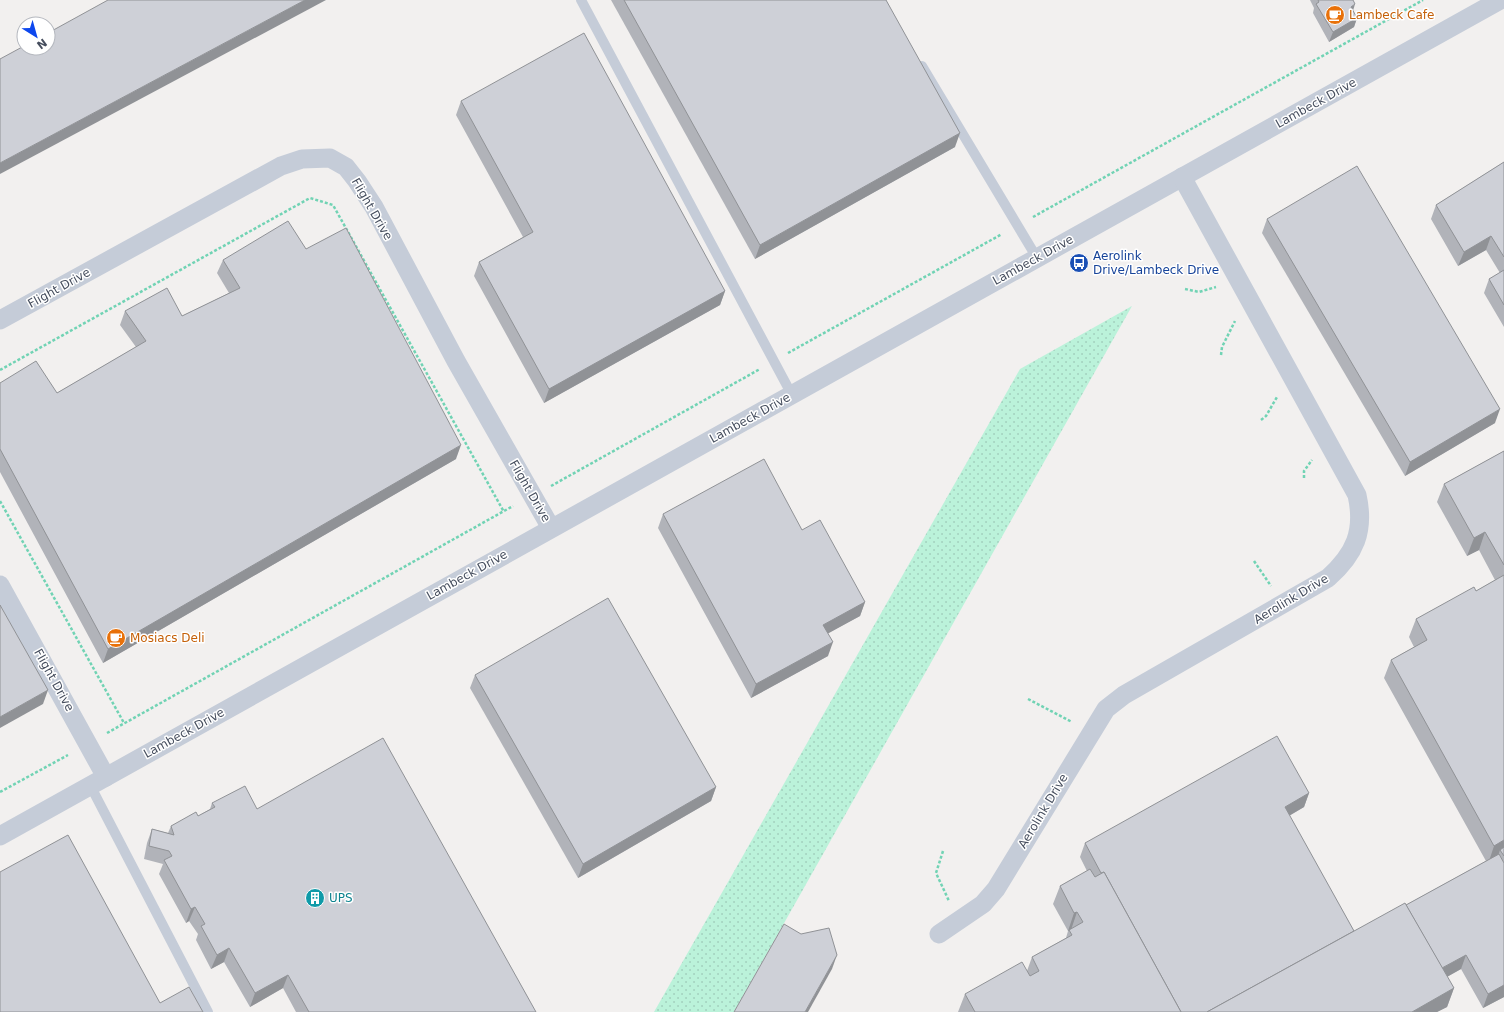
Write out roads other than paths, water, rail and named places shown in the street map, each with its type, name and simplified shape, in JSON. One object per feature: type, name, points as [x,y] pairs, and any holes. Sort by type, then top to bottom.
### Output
[{"type":"street","name":"Lambeck Drive","points":[[0,836],[1500,0]]},
{"type":"street","name":"Flight Drive","points":[[0,320],[281,166],[302,159],[330,158],[346,167],[374,207],[413,283],[551,528]]},
{"type":"street","name":"Aerolink Drive","points":[[939,934],[983,904],[996,889],[1103,712],[1115,701],[1328,578],[1344,564],[1354,547],[1359,530],[1360,510],[1357,495],[1182,177]]},
{"type":"street","name":"Flight Drive","points":[[0,585],[88,743],[98,781]]},
{"type":"lane","points":[[581,0],[792,395]]},
{"type":"lane","points":[[915,55],[1037,258]]},
{"type":"lane","points":[[98,781],[208,1012]]},
{"type":"place","name":"Lambeck Cafe","points":[[1335,15]]},
{"type":"place","name":"Aerolink Drive/Lambeck Drive","points":[[1079,263]]},
{"type":"place","name":"Mosiacs Deli","points":[[116,638]]},
{"type":"place","name":"UPS","points":[[315,898]]}]
